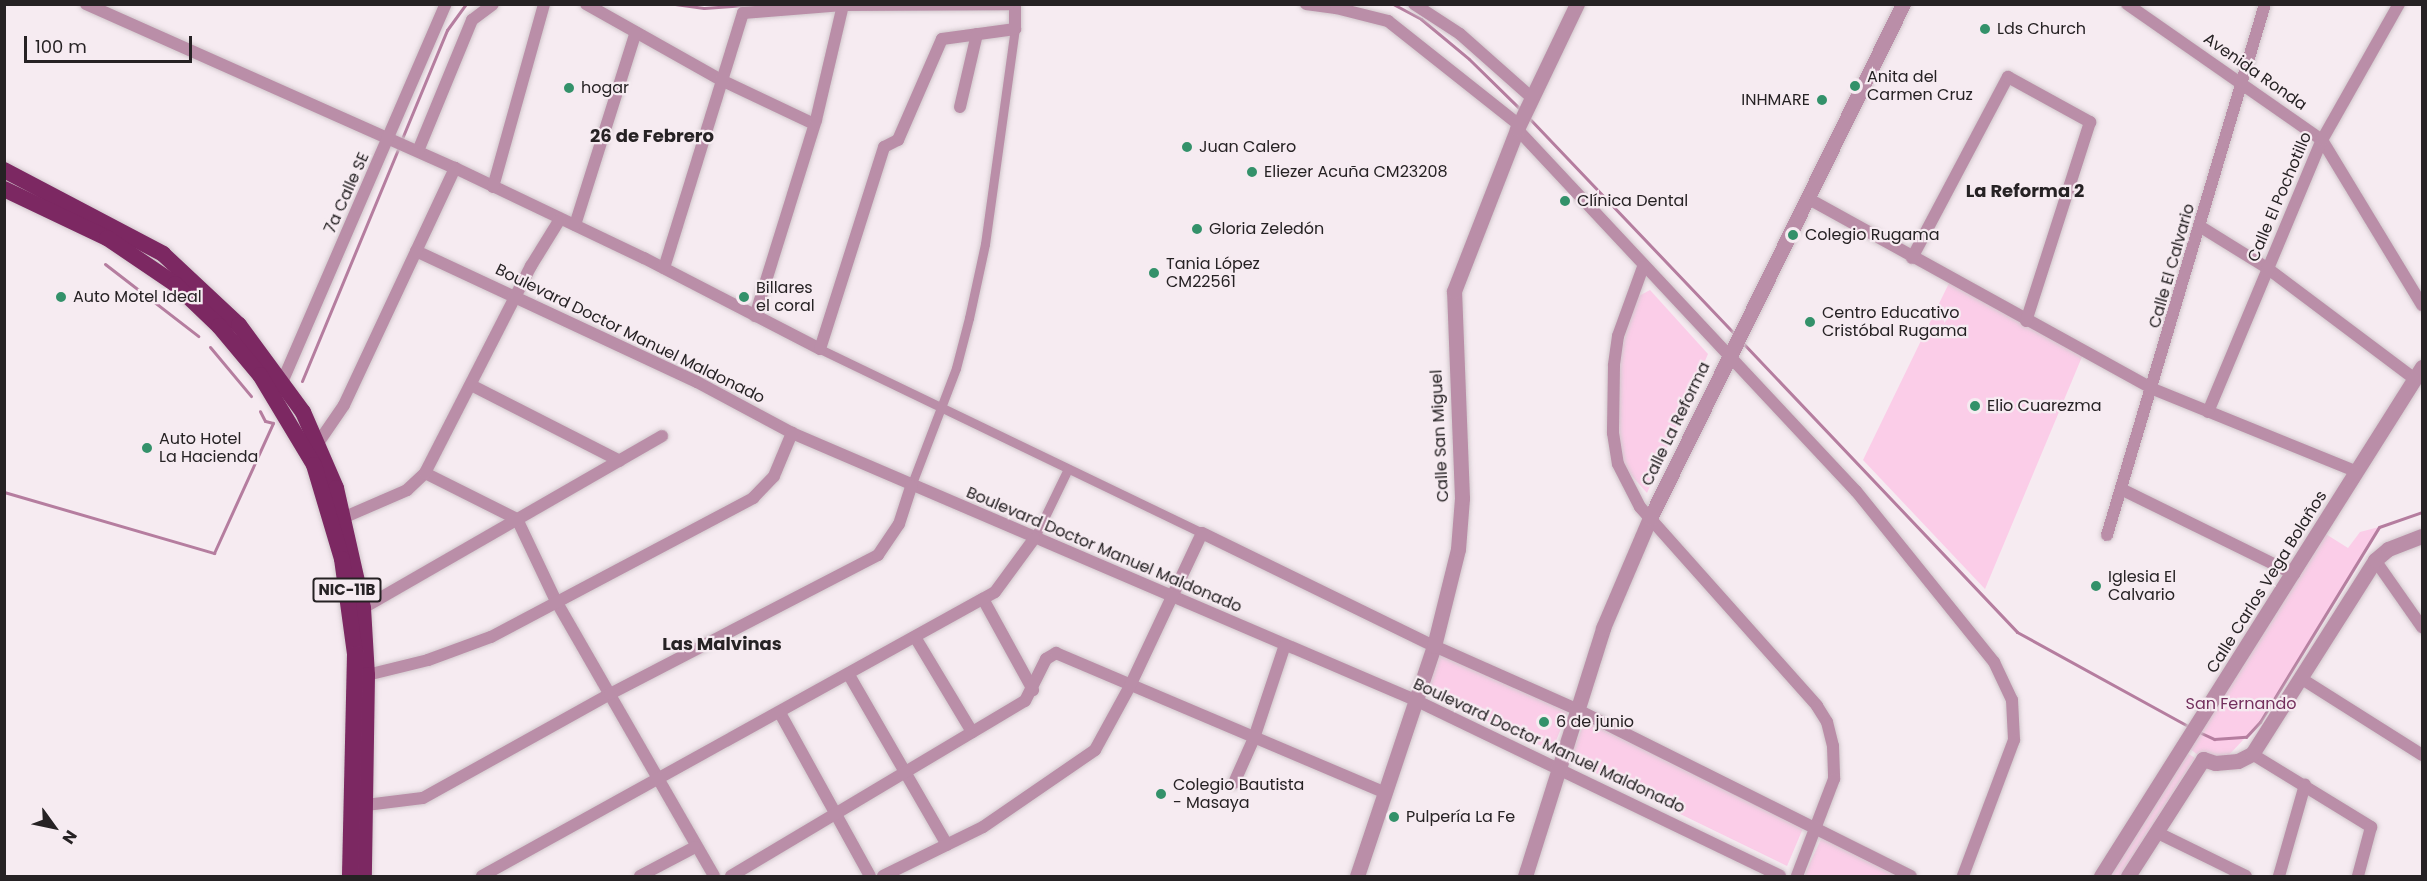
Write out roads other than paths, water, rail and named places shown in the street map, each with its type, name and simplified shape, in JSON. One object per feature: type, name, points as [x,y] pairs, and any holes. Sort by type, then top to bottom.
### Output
[{"type":"highway","name":"NIC-11B","points":[[4,170],[163,254],[239,324],[277,385],[318,443],[345,518],[363,608],[367,675],[358,806],[350,876]]},
{"type":"highway","name":"NIC-11B","points":[[4,189],[107,238],[168,278],[277,385],[314,465],[342,559],[355,654],[358,806],[364,876]]},
{"type":"street","points":[[86,4],[389,142],[455,168],[575,225],[940,409],[1068,468],[1434,646],[1576,709],[1911,876]]},
{"type":"street","name":"7a Calle SE","points":[[277,385],[389,142],[446,4]]},
{"type":"street","points":[[413,150],[472,20],[493,4]]},
{"type":"street","points":[[493,187],[544,4]]},
{"type":"street","points":[[586,4],[721,80],[814,124]]},
{"type":"street","points":[[664,268],[743,13],[843,5],[1009,4]]},
{"type":"street","points":[[358,806],[423,798],[610,694],[878,555],[899,524],[956,368],[985,244],[1015,29],[1015,4]]},
{"type":"street","points":[[1306,4],[1388,21],[1519,125],[1643,267],[1730,354],[1856,491],[1995,662],[2007,687],[2015,722],[2010,757],[1963,876]]},
{"type":"street","points":[[1414,4],[1468,40],[1531,99]]},
{"type":"street","name":"Calle San Miguel","points":[[1357,876],[1434,646],[1458,549],[1462,515],[1454,291],[1519,125],[1577,4]]},
{"type":"street","name":"Avenida Ronda","points":[[2127,4],[2322,140],[2422,305]]},
{"type":"street","name":"Calle El Calvario","points":[[2107,535],[2153,389],[2265,4]]},
{"type":"street","name":"Calle El Pochotillo","points":[[2208,412],[2322,140],[2399,4]]},
{"type":"street","points":[[754,316],[814,124],[843,5]]},
{"type":"street","name":"Calle La Reforma","points":[[1525,876],[1557,766],[1603,628],[1650,518],[1746,319],[1903,5]]},
{"type":"street","points":[[820,349],[884,147],[899,138],[942,39],[1015,29]]},
{"type":"street","points":[[575,225],[636,32]]},
{"type":"street","points":[[960,107],[977,34]]},
{"type":"street","points":[[1912,258],[2008,77],[2090,122],[2026,321]]},
{"type":"street","points":[[318,443],[344,405],[455,168]]},
{"type":"street","points":[[1807,198],[2026,321],[2153,389],[2358,472]]},
{"type":"street","points":[[345,518],[407,490],[425,473],[517,296],[560,219]]},
{"type":"street","points":[[2200,227],[2267,268],[2419,373]]},
{"type":"street","name":"Boulevard Doctor Manuel Maldonado","points":[[416,250],[697,382],[792,434],[1415,700],[1557,766],[1780,876]]},
{"type":"street","points":[[1643,267],[1618,336],[1613,433],[1618,464],[1633,495],[1650,518],[1817,706],[1827,722],[1833,746],[1834,779],[1797,876]]},
{"type":"street","name":"Calle Carlos Vega Bolaños","points":[[2101,876],[2419,373]]},
{"type":"street","points":[[471,385],[620,461]]},
{"type":"street","points":[[367,675],[428,660],[491,637],[753,498],[774,476],[792,434]]},
{"type":"street","points":[[363,608],[662,436]]},
{"type":"street","points":[[482,876],[983,599],[1006,582],[1034,539],[1068,468]]},
{"type":"street","points":[[425,473],[517,519],[556,601],[659,779],[694,847],[714,876]]},
{"type":"street","points":[[2121,489],[2294,574]]},
{"type":"street","points":[[883,876],[983,827],[1095,750],[1130,686],[1170,596],[1202,533]]},
{"type":"street","points":[[2191,735],[2203,759],[2215,763],[2238,760],[2252,754],[2302,679],[2375,560],[2388,549],[2422,536]]},
{"type":"street","points":[[2375,560],[2422,627]]},
{"type":"street","points":[[983,599],[1033,690]]},
{"type":"street","points":[[915,638],[972,732]]},
{"type":"street","points":[[1234,783],[1254,738],[1285,645]]},
{"type":"street","points":[[731,876],[1025,701],[1033,690],[1046,659],[1056,653],[1386,793]]},
{"type":"street","points":[[849,675],[947,845]]},
{"type":"street","points":[[2302,679],[2422,755]]},
{"type":"street","points":[[780,712],[870,876]]},
{"type":"street","points":[[2252,754],[2371,827],[2358,876]]},
{"type":"street","points":[[2128,876],[2203,759]]},
{"type":"street","points":[[2279,876],[2305,786]]},
{"type":"street","points":[[2156,832],[2246,876]]},
{"type":"street","points":[[639,876],[694,847]]},
{"type":"waterway","points":[[401,141],[447,30],[466,4]]},
{"type":"waterway","points":[[675,4],[704,8],[760,4]]},
{"type":"waterway","points":[[1393,4],[1421,19],[1469,59],[1521,110]]},
{"type":"waterway","points":[[1528,117],[1735,334]]},
{"type":"waterway","points":[[302,381],[399,147]]},
{"type":"waterway","points":[[105,264],[198,336]]},
{"type":"waterway","points":[[1741,341],[2017,632],[2188,726]]},
{"type":"waterway","points":[[210,347],[251,396]]},
{"type":"waterway","points":[[4,492],[214,553],[273,423],[265,421],[260,411]]},
{"type":"waterway","points":[[2199,732],[2214,739],[2246,737],[2260,722],[2379,527],[2422,512]]},
{"type":"place","name":"Lds Church","points":[[1985,29]]},
{"type":"place","name":"Anita del Carmen Cruz","points":[[1855,86]]},
{"type":"place","name":"hogar","points":[[569,88]]},
{"type":"place","name":"INHMARE","points":[[1822,100]]},
{"type":"place","name":"Juan Calero","points":[[1187,147]]},
{"type":"place","name":"Eliezer Acuña CM23208","points":[[1252,172]]},
{"type":"place","name":"Clínica Dental","points":[[1565,201]]},
{"type":"place","name":"Gloria Zeledón","points":[[1197,229]]},
{"type":"place","name":"Colegio Rugama","points":[[1793,235]]},
{"type":"place","name":"Tania López CM22561","points":[[1154,273]]},
{"type":"place","name":"Auto Motel Ideal","points":[[61,297]]},
{"type":"place","name":"Billares el coral","points":[[744,297]]},
{"type":"place","name":"Centro Educativo Cristóbal Rugama","points":[[1810,322]]},
{"type":"place","name":"Elio Cuarezma","points":[[1975,406]]},
{"type":"place","name":"Auto Hotel La Hacienda","points":[[147,448]]},
{"type":"place","name":"Iglesia El Calvario","points":[[2096,586]]},
{"type":"place","name":"6 de junio","points":[[1544,722]]},
{"type":"place","name":"Colegio Bautista - Masaya","points":[[1161,794]]},
{"type":"place","name":"Pulpería La Fe","points":[[1394,817]]},
{"type":"district","name":"26 de Febrero","points":[[652,136]]},
{"type":"district","name":"La Reforma 2","points":[[2025,191]]},
{"type":"district","name":"Las Malvinas","points":[[722,644]]},
{"type":"park label","name":"San Fernando","points":[[2241,704]]}]
